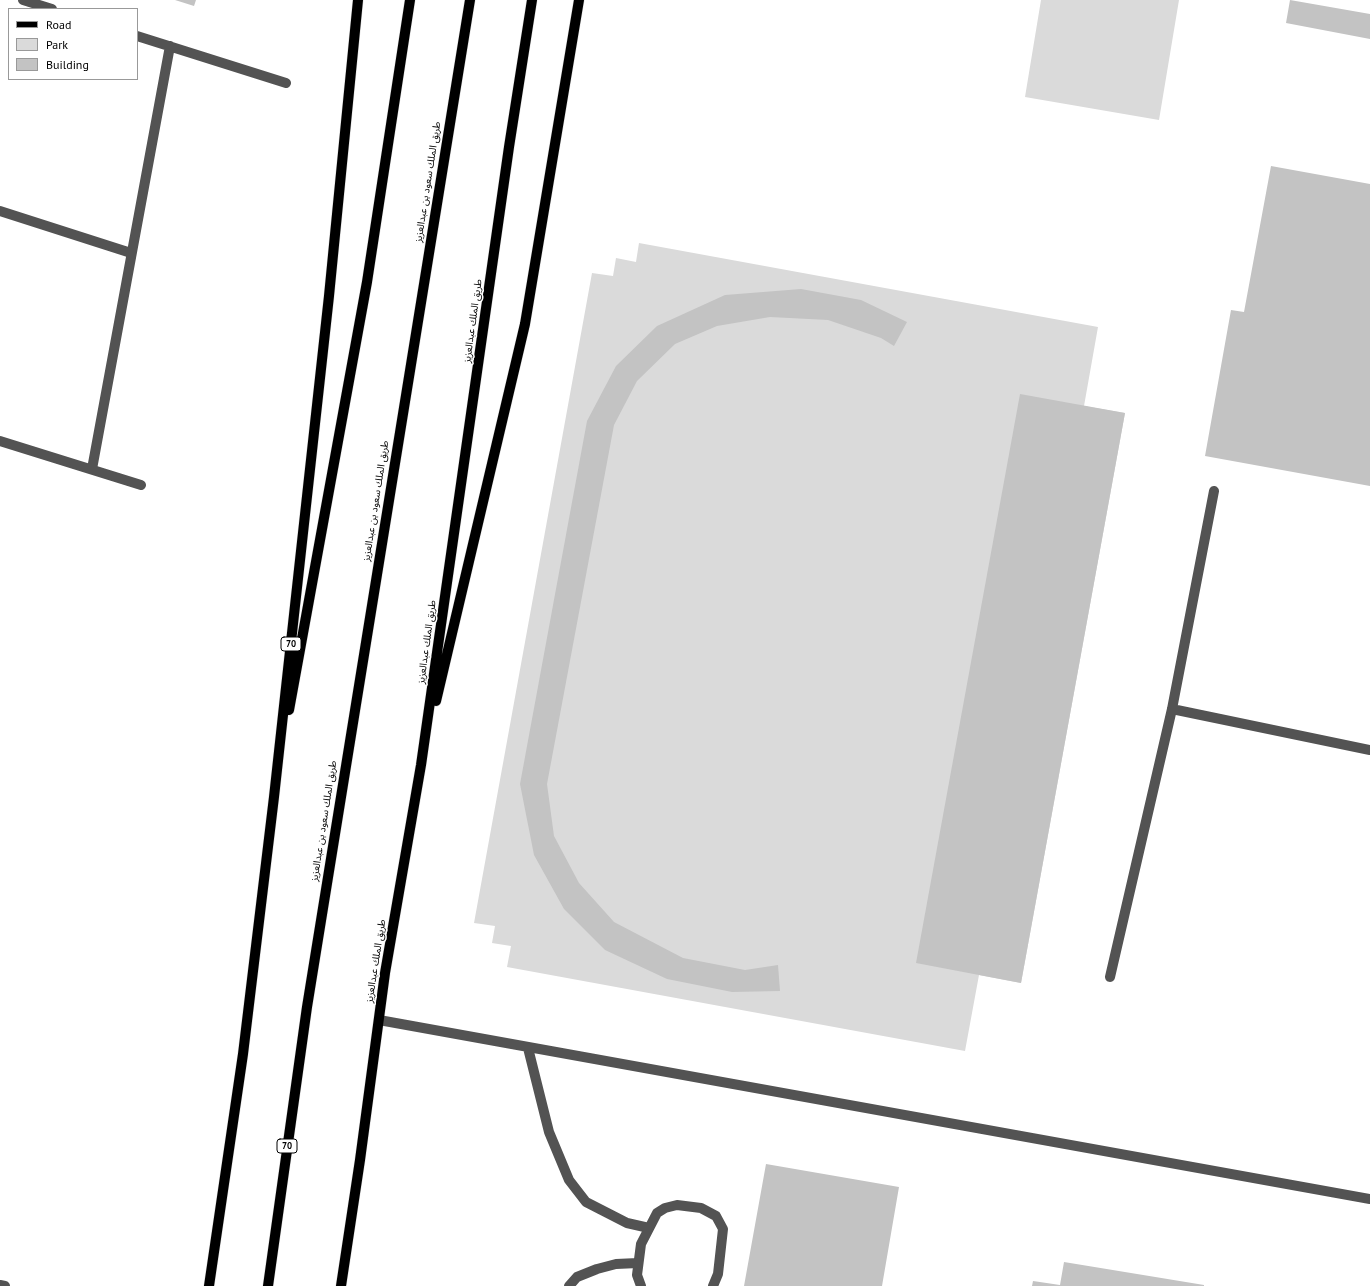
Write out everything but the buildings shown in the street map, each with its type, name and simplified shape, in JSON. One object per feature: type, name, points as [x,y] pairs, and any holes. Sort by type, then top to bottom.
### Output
[{"type":"main road","name":"70","points":[[210,1286],[243,1054],[274,797],[328,303],[358,0]]},
{"type":"main road","points":[[274,797],[367,282],[410,0]]},
{"type":"main road","name":"طريق الملك سعود بن عبدالعزيز","points":[[268,1286],[307,1007],[470,0]]},
{"type":"main road","name":"طريق الملك عبدالعزيز","points":[[341,1286],[360,1160],[385,973],[421,765],[532,0]]},
{"type":"main road","points":[[421,765],[525,324],[579,0]]},
{"type":"street","points":[[23,0],[49,8]]},
{"type":"street","points":[[138,36],[286,83]]},
{"type":"street","points":[[92,469],[170,46]]},
{"type":"street","points":[[0,211],[131,253]]},
{"type":"street","points":[[0,441],[140,485]]},
{"type":"street","points":[[1110,977],[1172,709],[1214,491]]},
{"type":"street","points":[[1172,709],[1370,750]]},
{"type":"street","points":[[379,1020],[1370,1199]]},
{"type":"street","points":[[528,1048],[549,1132],[569,1180],[586,1202],[627,1223],[649,1228]]},
{"type":"street","points":[[641,1286],[637,1275],[641,1244],[657,1213],[665,1208],[677,1205],[701,1208],[716,1216],[722,1229],[718,1274],[713,1286]]},
{"type":"street","points":[[569,1286],[576,1277],[597,1269],[616,1264],[638,1262]]},
{"type":"street","points":[[0,1285],[5,1286]]},
{"type":"green space","points":[[1041,0],[1179,0],[1159,120],[1025,97]]},
{"type":"green space","points":[[639,243],[1098,327],[1084,406],[1125,413],[1021,983],[979,975],[965,1051],[507,967],[511,946],[492,943],[495,926],[474,923],[592,273],[613,276],[616,258],[636,262]]}]
